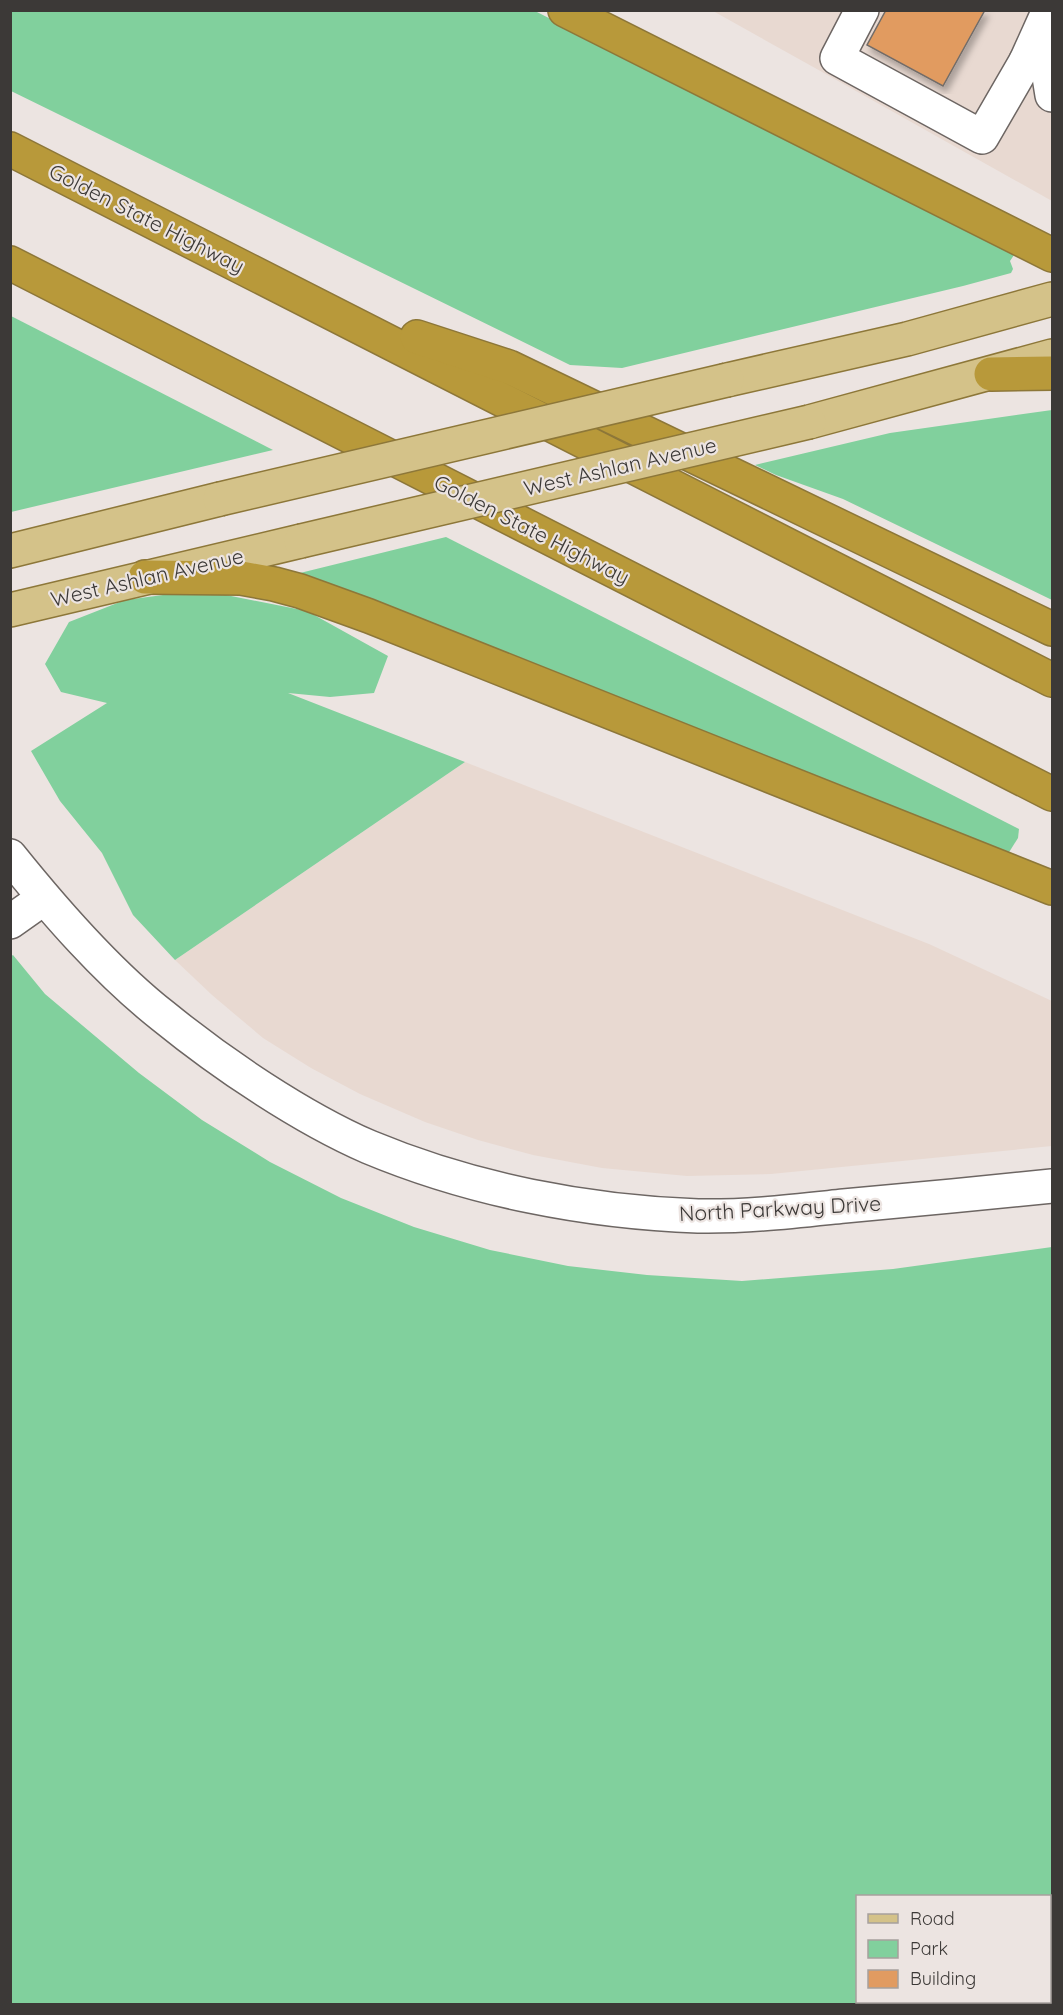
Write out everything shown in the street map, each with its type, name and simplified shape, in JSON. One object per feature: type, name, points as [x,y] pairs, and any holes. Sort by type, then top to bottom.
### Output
[{"type":"highway","points":[[565,10],[1053,255]]},
{"type":"highway","name":"Golden State Highway","points":[[10,148],[1053,680]]},
{"type":"highway","name":"Golden State Highway","points":[[10,263],[1053,794]]},
{"type":"highway","points":[[319,306],[509,367],[1053,629]]},
{"type":"highway","points":[[991,374],[1053,373]]},
{"type":"highway","points":[[145,577],[241,578],[300,591],[1053,888]]},
{"type":"main road","points":[[10,550],[906,339],[1053,298]]},
{"type":"main road","name":"West Ashlan Avenue","points":[[10,609],[808,422],[1053,356]]},
{"type":"street","points":[[862,10],[837,58],[982,137],[1042,58]]},
{"type":"street","points":[[1049,10],[1042,58],[1053,95]]},
{"type":"street","name":"North Parkway Drive","points":[[10,856],[44,898],[102,961],[160,1015],[227,1065],[295,1109],[368,1146],[448,1175],[526,1194],[619,1210],[700,1216],[791,1211],[1053,1186]]},
{"type":"street","points":[[10,922],[44,898]]},
{"type":"shaded area","points":[[713,11],[1052,11],[1052,201],[815,68]]},
{"type":"shaded area","points":[[465,762],[929,944],[1052,1001],[1052,1146],[771,1174],[687,1176],[602,1168],[533,1155],[425,1122],[360,1094],[311,1068],[263,1038],[175,960]]},
{"type":"green space","points":[[10,11],[535,11],[1014,255],[1010,261],[1013,269],[1011,273],[963,286],[622,368],[570,365],[11,91]]},
{"type":"green space","points":[[11,316],[273,450],[11,512]]},
{"type":"green space","points":[[1052,410],[1052,600],[843,499],[755,465],[890,433]]},
{"type":"green space","points":[[446,537],[1019,829],[1018,838],[1006,857],[299,578],[300,573]]},
{"type":"green space","points":[[201,590],[307,611],[388,656],[374,693],[330,697],[288,693],[465,762],[175,960],[133,915],[102,853],[60,801],[31,751],[107,703],[61,692],[45,664],[69,622],[125,600]]},
{"type":"green space","points":[[13,955],[45,994],[139,1073],[202,1120],[270,1162],[341,1198],[414,1227],[490,1250],[568,1266],[647,1275],[742,1281],[893,1269],[1052,1247],[1052,2004],[11,2004],[10,957]]},
{"type":"building","points":[[886,10],[985,10],[943,86],[867,45]]}]
